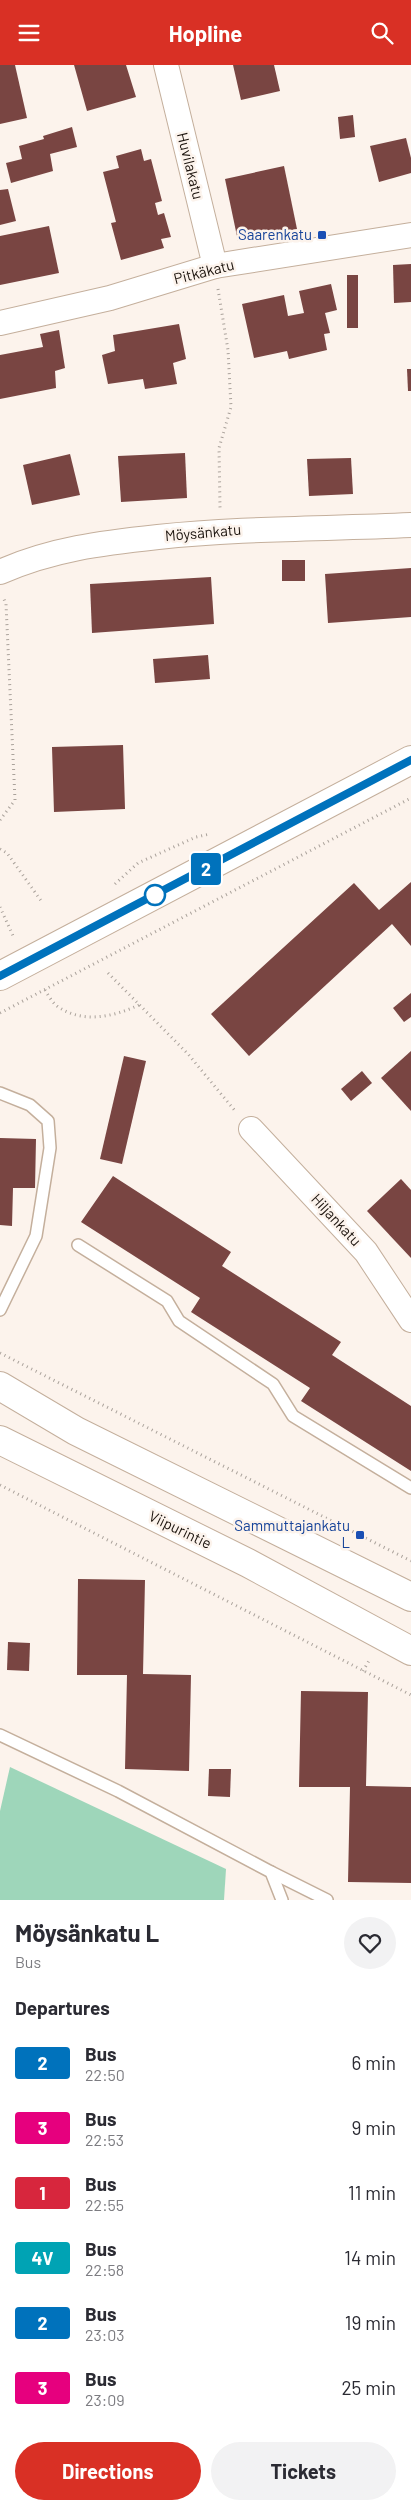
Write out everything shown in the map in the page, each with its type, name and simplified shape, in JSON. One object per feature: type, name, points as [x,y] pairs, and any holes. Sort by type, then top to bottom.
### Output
[{"type":"main road","points":[[0,976],[411,760]]},
{"type":"main road","points":[[0,1387],[76,1431],[411,1597]]},
{"type":"main road","name":"Viipurintie","points":[[0,1440],[248,1563],[411,1651]]},
{"type":"street","name":"Huvilakatu","points":[[166,65],[215,266]]},
{"type":"street","name":"Pitkäkatu","points":[[0,323],[110,299],[215,266],[411,235]]},
{"type":"street","name":"Möysänkatu","points":[[0,572],[32,558],[94,543],[221,530],[411,525]]},
{"type":"street","name":"Hiljankatu","points":[[251,1129],[366,1252],[411,1320]]},
{"type":"lane","points":[[0,1093],[30,1105],[48,1121],[50,1148],[36,1236],[0,1310]]},
{"type":"lane","points":[[78,1245],[167,1301],[179,1321],[272,1384],[293,1416],[411,1488]]},
{"type":"lane","points":[[0,1735],[118,1791],[327,1900]]},
{"type":"lane","points":[[271,1872],[282,1900]]},
{"type":"path","points":[[215,266],[228,350],[231,407],[219,448],[221,530]]},
{"type":"path","points":[[0,820],[15,800],[6,604],[3,595]]},
{"type":"path","points":[[0,1013],[411,798]]},
{"type":"path","points":[[0,849],[7,853],[42,902]]},
{"type":"path","points":[[0,907],[14,939]]},
{"type":"path","points":[[108,973],[188,1054],[251,1129]]},
{"type":"path","points":[[45,990],[56,1005],[82,1017],[116,1016],[139,1005]]},
{"type":"path","points":[[0,1353],[411,1561]]},
{"type":"path","points":[[0,1485],[411,1695]]},
{"type":"green space","points":[[10,1767],[226,1869],[224,1900],[0,1900],[0,1811]]},
{"type":"building","points":[[0,65],[15,65],[27,118],[0,124]]},
{"type":"building","points":[[74,65],[126,65],[136,97],[87,111]]},
{"type":"building","points":[[233,65],[274,65],[280,91],[241,100]]},
{"type":"building","points":[[353,115],[355,137],[340,139],[338,117]]},
{"type":"building","points":[[72,127],[77,147],[50,154],[53,171],[11,183],[6,163],[22,159],[19,146],[44,139],[43,136]]},
{"type":"building","points":[[406,138],[411,158],[411,173],[379,182],[370,146]]},
{"type":"building","points":[[141,149],[144,161],[151,159],[162,201],[155,203],[158,215],[164,213],[171,237],[161,239],[164,248],[121,260],[111,223],[116,222],[103,172],[119,168],[116,156]]},
{"type":"building","points":[[284,166],[297,229],[238,241],[225,179]]},
{"type":"building","points":[[8,189],[16,221],[0,225],[0,190]]},
{"type":"building","points":[[49,226],[59,273],[0,285],[0,236]]},
{"type":"building","points":[[411,264],[411,302],[394,303],[393,265]]},
{"type":"building","points":[[347,275],[358,275],[358,328],[347,328]]},
{"type":"building","points":[[331,284],[337,310],[325,313],[330,333],[324,334],[327,350],[289,359],[287,351],[254,358],[242,304],[284,295],[288,316],[304,313],[299,291]]},
{"type":"building","points":[[179,324],[186,359],[173,363],[177,384],[145,389],[143,379],[108,384],[102,355],[115,351],[113,335]]},
{"type":"building","points":[[59,330],[65,368],[55,371],[56,388],[0,399],[0,355],[43,347],[40,334]]},
{"type":"building","points":[[407,369],[411,369],[411,391],[408,391]]},
{"type":"building","points":[[185,453],[187,498],[121,502],[118,456]]},
{"type":"building","points":[[70,454],[80,495],[32,505],[23,465]]},
{"type":"building","points":[[351,458],[353,494],[309,496],[307,459]]},
{"type":"building","points":[[282,560],[305,560],[305,581],[282,581]]},
{"type":"building","points":[[411,568],[411,617],[328,623],[325,574]]},
{"type":"building","points":[[211,577],[214,624],[92,633],[90,584]]},
{"type":"building","points":[[208,655],[210,679],[155,683],[153,659]]},
{"type":"building","points":[[123,745],[125,809],[54,812],[52,747]]},
{"type":"building","points":[[411,882],[411,946],[392,924],[249,1056],[211,1014],[354,883],[379,910]]},
{"type":"building","points":[[411,993],[411,1017],[404,1022],[393,1008]]},
{"type":"building","points":[[411,1051],[411,1111],[381,1078]]},
{"type":"building","points":[[124,1056],[146,1061],[122,1164],[100,1159]]},
{"type":"building","points":[[362,1071],[372,1083],[351,1101],[341,1089]]},
{"type":"building","points":[[0,1138],[36,1139],[35,1188],[13,1188],[12,1226],[0,1225]]},
{"type":"building","points":[[113,1176],[231,1252],[222,1266],[341,1342],[332,1355],[411,1406],[411,1471],[301,1401],[310,1388],[191,1312],[200,1298],[81,1222]]},
{"type":"building","points":[[401,1179],[411,1190],[411,1258],[367,1211]]},
{"type":"building","points":[[78,1579],[145,1580],[143,1674],[191,1675],[189,1771],[125,1769],[127,1675],[77,1675]]},
{"type":"building","points":[[8,1642],[30,1643],[29,1671],[7,1670]]},
{"type":"building","points":[[301,1691],[368,1692],[366,1786],[411,1787],[411,1883],[348,1882],[350,1787],[299,1787]]},
{"type":"building","points":[[209,1769],[231,1769],[230,1797],[208,1796]]},
{"type":"bus line","name":"2","points":[[0,976],[411,760]]},
{"type":"place","name":"Saarenkatu","points":[[322,235]]},
{"type":"place","name":"Sammuttajankatu L","points":[[360,1535]]}]
